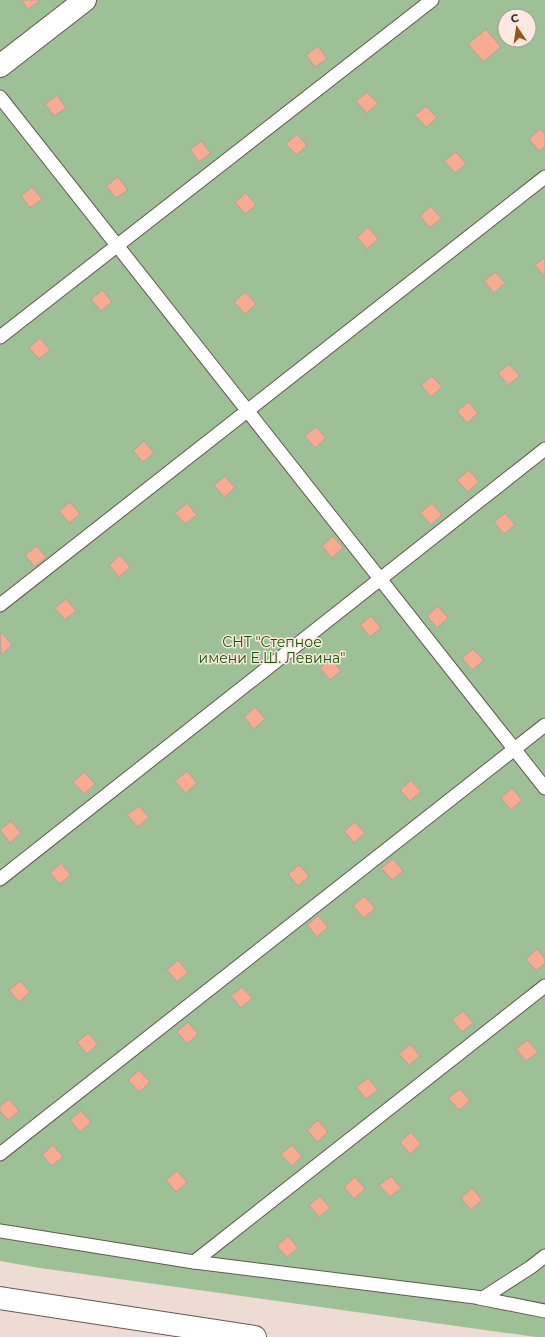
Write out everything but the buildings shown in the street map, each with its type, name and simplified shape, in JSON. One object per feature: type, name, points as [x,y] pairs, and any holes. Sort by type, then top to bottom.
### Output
[{"type":"street","points":[[0,66],[85,0]]},
{"type":"street","points":[[0,1298],[255,1337]]},
{"type":"lane","points":[[0,337],[432,0]]},
{"type":"lane","points":[[0,97],[545,788]]},
{"type":"lane","points":[[0,605],[545,177]]},
{"type":"lane","points":[[0,879],[545,449]]},
{"type":"lane","points":[[0,1154],[545,725]]},
{"type":"lane","points":[[194,1262],[545,986]]},
{"type":"lane","points":[[0,1231],[194,1262],[479,1298],[545,1311]]},
{"type":"lane","points":[[479,1298],[483,1298],[531,1267],[545,1256]]},
{"type":"green space","name":"СНТ \"Степное имени Е.Ш. Левина\"","points":[[0,0],[545,0],[545,1337],[536,1337],[40,1268],[0,1261]]}]
